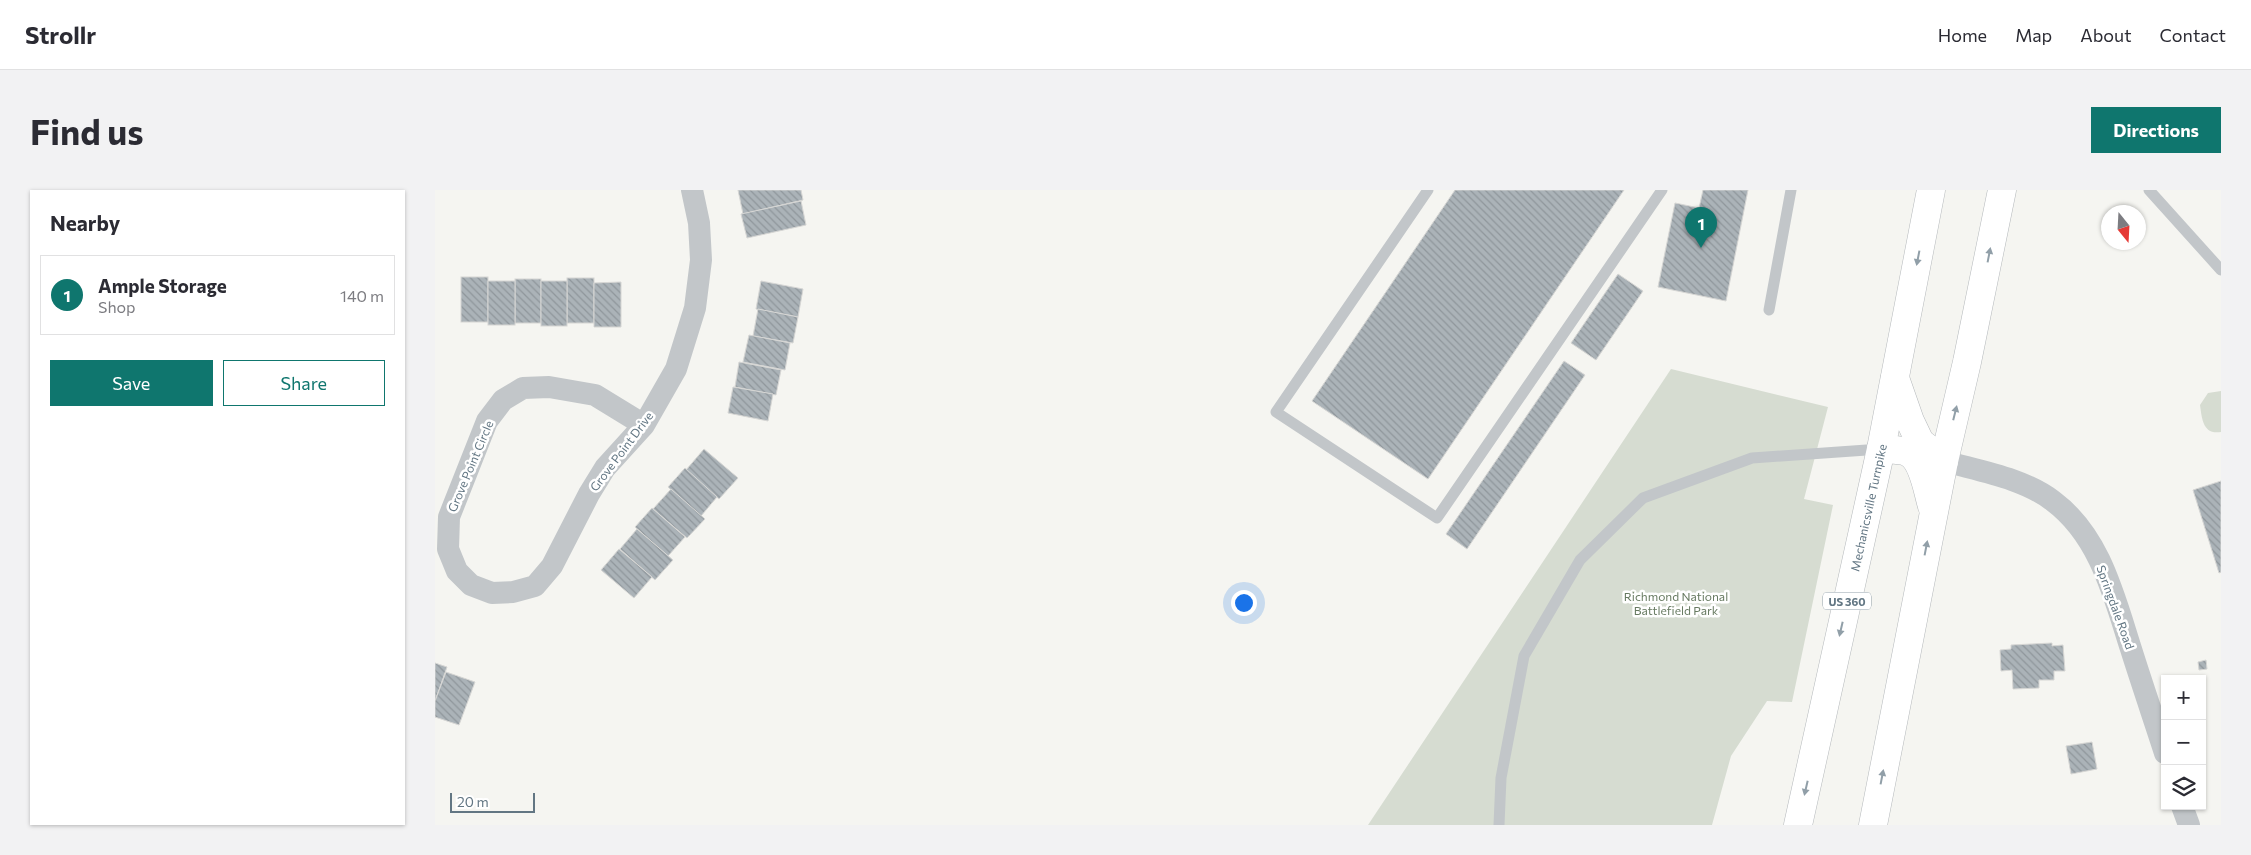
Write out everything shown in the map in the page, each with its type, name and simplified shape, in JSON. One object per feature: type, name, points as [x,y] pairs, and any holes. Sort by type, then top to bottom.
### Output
[{"type":"highway","name":"Mechanicsville Turnpike","points":[[1798,825],[1881,449],[1931,190]]},
{"type":"highway","points":[[1873,825],[1933,510],[1967,362],[2002,190]]},
{"type":"highway","points":[[1894,376],[1910,421],[1921,442],[1943,461]]},
{"type":"highway","points":[[1881,449],[1907,452],[1916,459],[1920,466],[1933,510]]},
{"type":"street","name":"Grove Point Drive","points":[[535,586],[552,566],[589,494],[605,468],[644,425],[676,369],[695,308],[701,260],[699,223],[692,190]]},
{"type":"street","name":"Grove Point Circle","points":[[535,586],[513,592],[492,593],[471,585],[457,571],[448,549],[449,517],[487,421],[503,400],[523,388],[549,386],[595,395],[644,425]]},
{"type":"street","name":"Springdale Road","points":[[1943,461],[2019,483],[2052,500],[2072,516],[2091,541],[2112,588],[2161,741]]},
{"type":"street","points":[[2183,810],[2189,825]]},
{"type":"lane","points":[[1429,190],[1277,412],[1437,518],[1662,190]]},
{"type":"lane","points":[[1769,310],[1791,190]]},
{"type":"lane","points":[[2149,190],[2221,270]]},
{"type":"lane","points":[[1499,825],[1501,778],[1524,656],[1580,560],[1643,498],[1752,458],[1881,449]]},
{"type":"green space","name":"Richmond National Battlefield Park","points":[[1671,369],[1828,407],[1804,499],[1833,505],[1792,702],[1767,701],[1731,756],[1712,825],[1368,825]]},
{"type":"green space","points":[[2221,391],[2221,432],[2210,431],[2205,425],[2200,405],[2208,393]]},
{"type":"building","points":[[738,190],[801,190],[803,200],[743,214]]},
{"type":"building","points":[[1455,190],[1624,190],[1428,479],[1312,401]]},
{"type":"building","points":[[1703,190],[1748,190],[1726,301],[1658,287],[1675,203],[1699,208]]},
{"type":"building","points":[[801,201],[806,225],[747,238],[741,214]]},
{"type":"building","points":[[1618,274],[1643,291],[1596,360],[1571,343]]},
{"type":"building","points":[[461,277],[488,277],[488,322],[461,322]]},
{"type":"building","points":[[567,278],[594,278],[594,323],[567,323]]},
{"type":"building","points":[[515,279],[541,279],[541,323],[515,323]]},
{"type":"building","points":[[488,281],[515,281],[515,325],[488,325]]},
{"type":"building","points":[[541,281],[567,281],[567,326],[541,326]]},
{"type":"building","points":[[761,281],[803,289],[798,317],[756,309]]},
{"type":"building","points":[[621,282],[621,327],[594,327],[594,283]]},
{"type":"building","points":[[758,309],[798,317],[793,343],[753,336]]},
{"type":"building","points":[[749,335],[790,343],[785,370],[743,362]]},
{"type":"building","points":[[1564,361],[1585,375],[1467,549],[1446,534]]},
{"type":"building","points":[[739,362],[781,370],[776,395],[735,387]]},
{"type":"building","points":[[733,387],[773,394],[768,421],[728,413]]},
{"type":"building","points":[[704,449],[738,478],[719,499],[686,470]]},
{"type":"building","points":[[685,468],[717,497],[701,516],[668,487]]},
{"type":"building","points":[[2221,481],[2221,572],[2219,573],[2193,490]]},
{"type":"building","points":[[671,489],[705,519],[687,538],[653,509]]},
{"type":"building","points":[[652,508],[685,537],[668,556],[635,527]]},
{"type":"building","points":[[637,529],[673,560],[655,580],[620,549]]},
{"type":"building","points":[[619,549],[652,577],[634,598],[601,570]]},
{"type":"building","points":[[2052,643],[2052,646],[2063,645],[2065,671],[2054,671],[2054,680],[2039,680],[2039,688],[2013,689],[2012,670],[2001,671],[2000,650],[2011,649],[2011,645]]},
{"type":"building","points":[[2206,660],[2207,669],[2199,670],[2198,662]]},
{"type":"building","points":[[435,663],[447,667],[435,701]]},
{"type":"building","points":[[446,672],[475,682],[459,725],[435,717],[435,701]]},
{"type":"building","points":[[2092,742],[2097,769],[2071,774],[2066,746]]},
{"type":"place","name":"Ample Storage","points":[[1701,248]]}]
